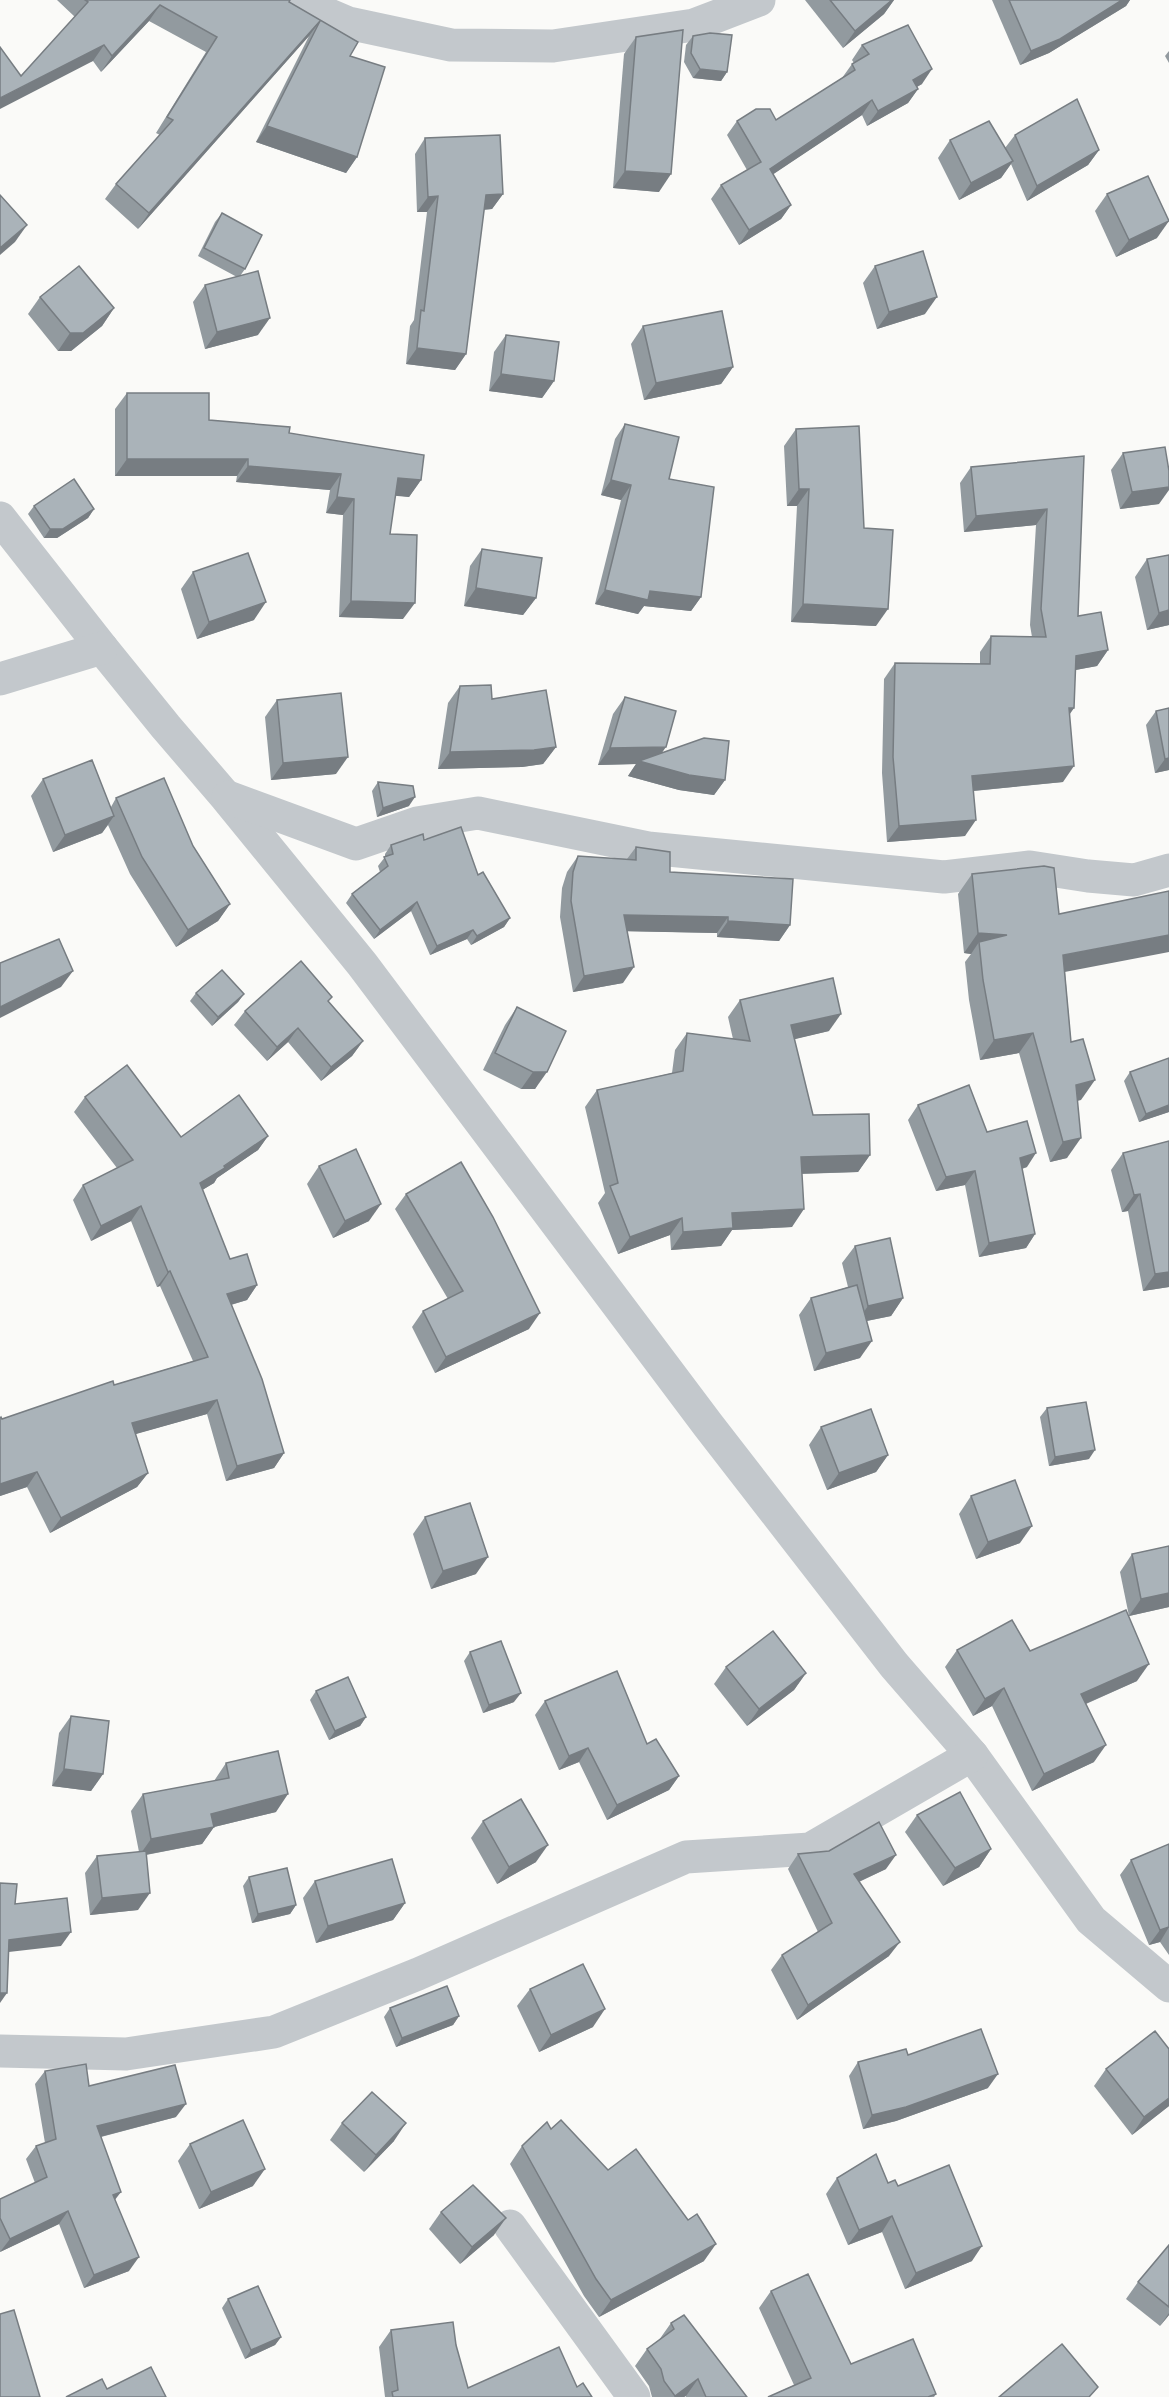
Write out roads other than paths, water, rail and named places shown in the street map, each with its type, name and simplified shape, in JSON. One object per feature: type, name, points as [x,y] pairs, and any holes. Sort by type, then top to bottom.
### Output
[{"type":"street","points":[[295,0],[348,23],[451,45],[553,46],[694,26],[759,0]]},
{"type":"street","points":[[0,518],[166,727],[226,796],[362,964],[886,1656],[972,1755],[1091,1920],[1169,1986]]},
{"type":"street","points":[[0,679],[102,648]]},
{"type":"street","points":[[226,796],[356,844],[417,824],[478,813],[648,848],[944,877],[1030,867],[1134,880],[1169,870]]},
{"type":"street","points":[[0,2051],[126,2054],[274,2032],[418,1974],[686,1857],[810,1850],[972,1755]]},
{"type":"street","points":[[510,2226],[634,2397]]}]
